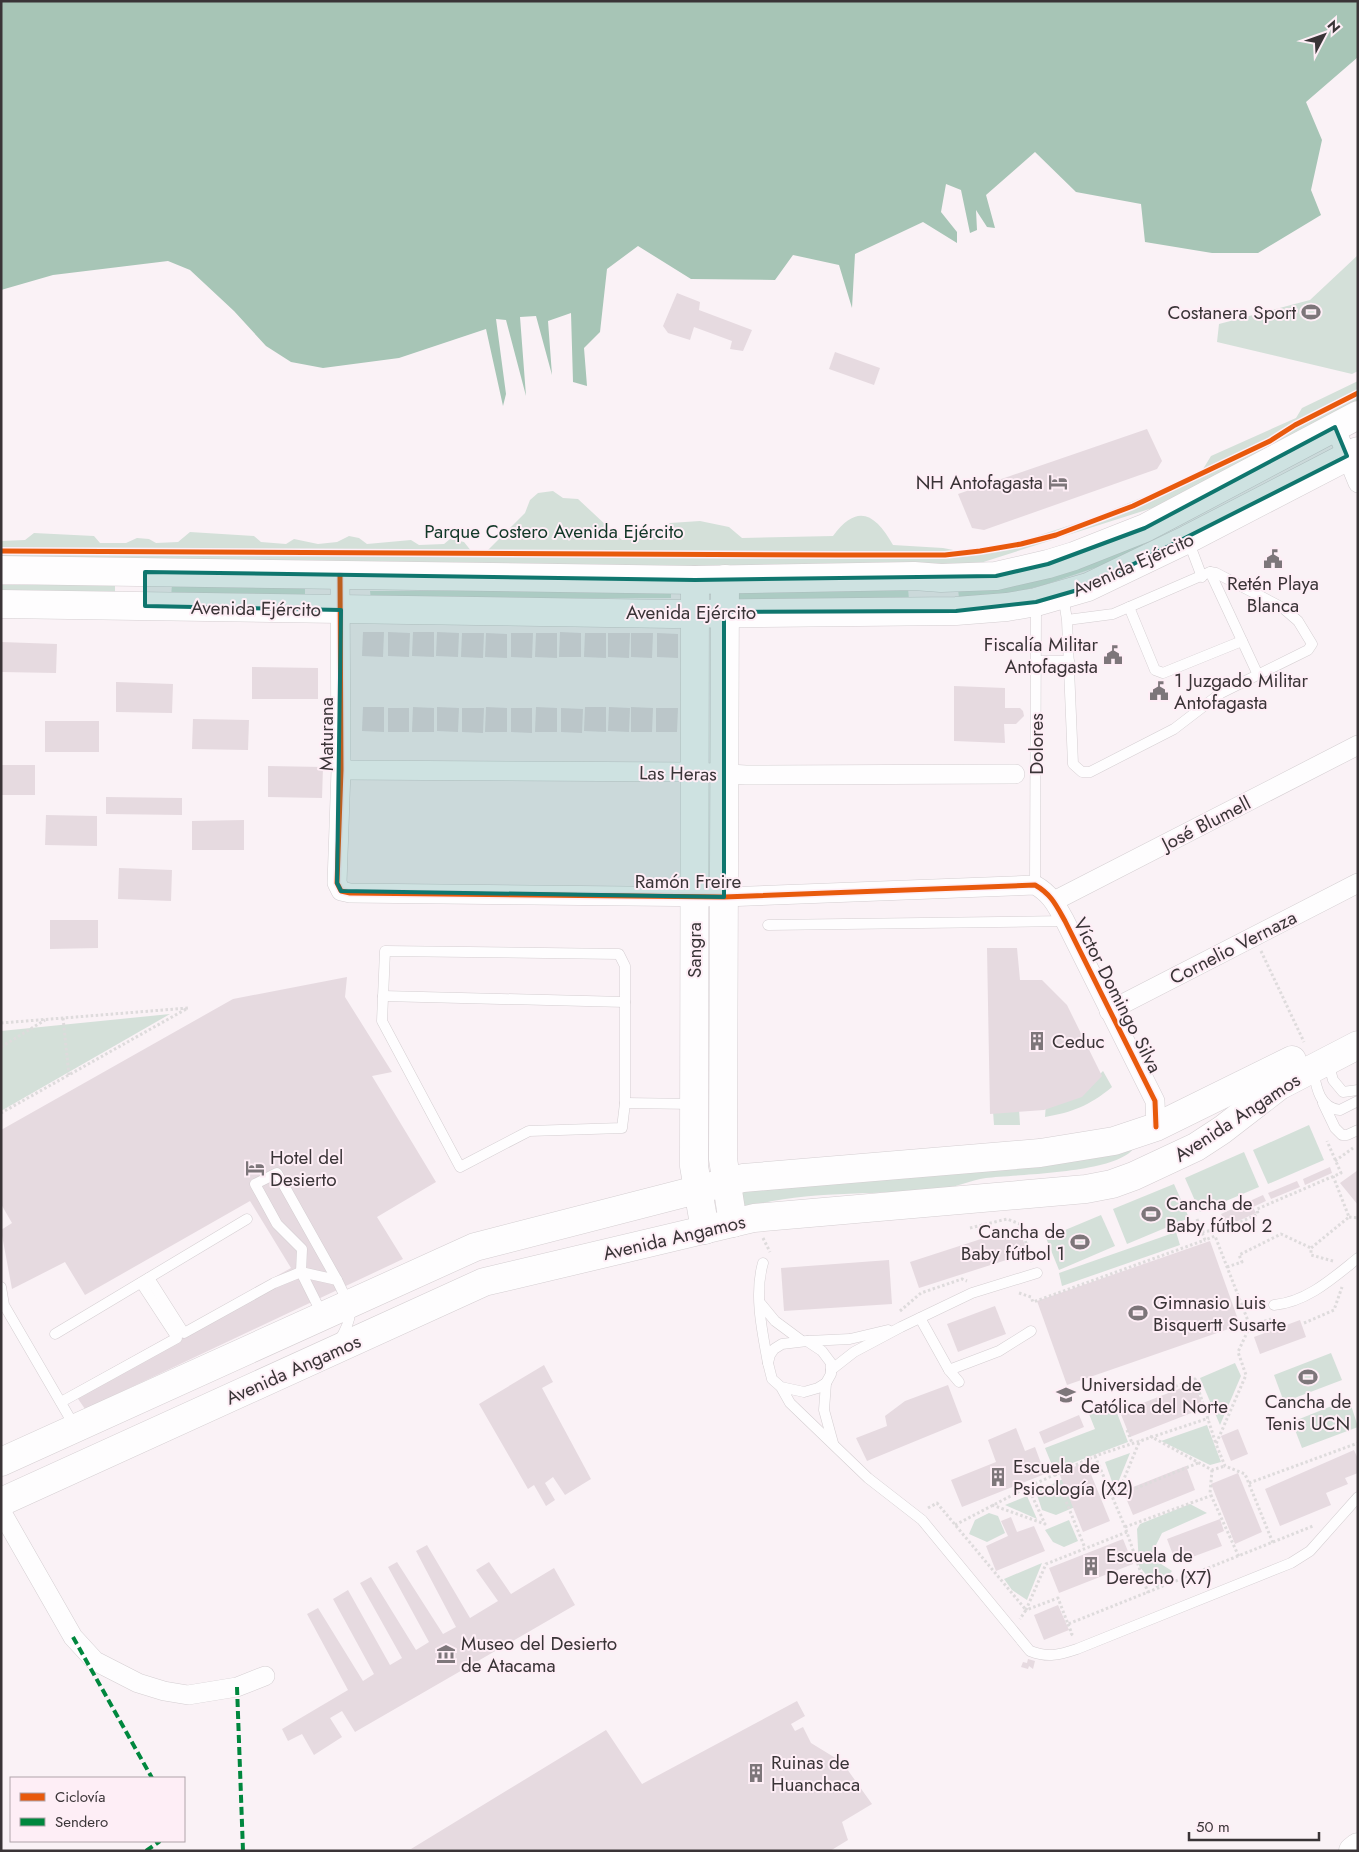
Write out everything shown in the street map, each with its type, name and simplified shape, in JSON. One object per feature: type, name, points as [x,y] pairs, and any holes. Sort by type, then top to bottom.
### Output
[{"type":"main road","name":"Avenida Ejército","points":[[1,570],[694,580],[969,578],[1022,571],[1074,556],[1145,528],[1346,421]]},
{"type":"main road","name":"Avenida Ejército","points":[[1,604],[341,610],[695,613],[956,611],[1036,602],[1065,607],[1088,586],[1188,539],[1352,453]]},
{"type":"main road","points":[[145,572],[145,606]]},
{"type":"main road","name":"Sangra","points":[[725,579],[723,1159],[733,1223]]},
{"type":"main road","name":"Sangra","points":[[694,580],[696,772],[694,1166],[705,1230]]},
{"type":"main road","name":"Avenida Angamos","points":[[1,1502],[484,1282],[754,1218],[1086,1189],[1112,1184],[1134,1176],[1196,1147],[1316,1061],[1358,1026]]},
{"type":"main road","name":"Avenida Angamos","points":[[1,1462],[322,1316],[343,1292],[475,1247],[743,1178],[1040,1153],[1114,1142],[1156,1128],[1358,1045]]},
{"type":"main road","points":[[1134,1176],[1156,1128]]},
{"type":"main road","points":[[1353,1851],[1358,1847]]},
{"type":"street","points":[[1346,421],[1358,483]]},
{"type":"street","name":"Maturana","points":[[340,576],[341,770],[337,883],[341,891]]},
{"type":"street","name":"José Blumell","points":[[1054,901],[1358,745]]},
{"type":"street","name":"Las Heras","points":[[341,770],[696,772],[724,774],[1015,774]]},
{"type":"street","name":"Cornelio Vernaza","points":[[1109,1011],[1358,883]]},
{"type":"street","name":"Ramón Freire","points":[[341,891],[350,893],[724,897],[1035,885]]},
{"type":"street","name":"Víctor Domingo Silva","points":[[1035,885],[1046,891],[1054,901],[1155,1101],[1156,1128]]},
{"type":"street","points":[[1,1511],[73,1637],[95,1661],[138,1683],[164,1691],[188,1695],[237,1687],[265,1676]]},
{"type":"lane","points":[[1188,539],[1242,640],[1258,675]]},
{"type":"lane","points":[[1206,574],[1225,577],[1283,608],[1298,621],[1312,644],[1308,650],[1212,698],[1174,729],[1090,772],[1082,772],[1073,764],[1065,607],[1113,614],[1206,574]]},
{"type":"lane","name":"Dolores","points":[[1035,885],[1036,602]]},
{"type":"lane","points":[[1130,607],[1155,670],[1159,673],[1242,640]]},
{"type":"lane","points":[[1036,661],[1069,661]]},
{"type":"lane","points":[[768,925],[1064,921]]},
{"type":"lane","points":[[385,951],[619,954],[626,966],[625,1103],[622,1128],[529,1131],[460,1166],[382,1021],[383,996],[385,951]]},
{"type":"lane","points":[[383,996],[625,1002]]},
{"type":"lane","points":[[1316,1061],[1343,1092],[1358,1090]]},
{"type":"lane","points":[[1316,1061],[1316,1089],[1335,1128],[1342,1135],[1358,1130]]},
{"type":"lane","points":[[1321,1099],[1329,1107],[1340,1110],[1358,1101]]},
{"type":"lane","points":[[625,1103],[694,1104]]},
{"type":"lane","points":[[322,1316],[301,1272],[302,1249],[277,1224],[255,1184],[277,1172],[343,1292],[350,1322],[333,1351]]},
{"type":"lane","points":[[56,1334],[247,1219]]},
{"type":"lane","points":[[1274,1305],[1287,1303],[1307,1295],[1358,1259]]},
{"type":"lane","points":[[763,1263],[758,1278],[768,1364],[772,1379],[781,1387],[790,1404],[868,1478],[922,1520],[1030,1651],[1043,1656],[1053,1656],[1077,1649],[1291,1563],[1310,1551],[1358,1497]]},
{"type":"lane","points":[[145,1280],[184,1333],[274,1283],[301,1272],[343,1292]]},
{"type":"lane","points":[[833,1444],[824,1410],[826,1383],[831,1370],[854,1352],[972,1293],[1037,1273]]},
{"type":"lane","points":[[61,1402],[177,1338],[145,1280]]},
{"type":"lane","points":[[1,1287],[4,1305],[76,1428]]},
{"type":"lane","points":[[760,1303],[776,1321],[804,1341],[815,1345],[827,1356],[831,1370]]},
{"type":"lane","points":[[920,1318],[950,1370],[960,1382]]},
{"type":"lane","points":[[768,1364],[774,1349],[782,1344],[850,1339],[901,1327]]},
{"type":"lane","points":[[950,1370],[999,1351],[1031,1331]]},
{"type":"lane","points":[[781,1387],[804,1392],[818,1388],[826,1383]]},
{"type":"path","points":[[1254,936],[1316,1061]]},
{"type":"path","points":[[1,1023],[188,1008],[1,1113]]},
{"type":"path","points":[[63,1018],[70,1075]]},
{"type":"path","points":[[1,1047],[45,1020]]},
{"type":"path","points":[[1335,1161],[1358,1144]]},
{"type":"path","points":[[1202,1232],[1226,1228],[1258,1214],[1256,1209],[1341,1173]]},
{"type":"path","points":[[1333,1176],[1349,1217]]},
{"type":"path","points":[[1336,1262],[1310,1255],[1311,1248],[1349,1217],[1358,1218]]},
{"type":"path","points":[[970,1228],[1007,1219],[1020,1224],[1032,1263],[1023,1266]]},
{"type":"path","points":[[1197,1219],[1205,1240]]},
{"type":"path","points":[[1012,1293],[1026,1294],[1033,1302],[1215,1236],[1228,1267],[1242,1262],[1239,1255],[1281,1234],[1311,1248]]},
{"type":"path","points":[[764,1239],[772,1256]]},
{"type":"path","points":[[897,1312],[921,1293],[962,1279],[970,1281]]},
{"type":"path","points":[[1304,1323],[1334,1310],[1344,1281]]},
{"type":"path","points":[[1216,1444],[1246,1375],[1238,1352],[1250,1326]]},
{"type":"path","points":[[1166,1390],[1196,1379],[1216,1444],[1225,1466]]},
{"type":"path","points":[[955,1525],[1028,1487],[1095,1456],[1150,1436],[1209,1418]]},
{"type":"path","points":[[1127,1430],[1132,1443]]},
{"type":"path","points":[[1150,1436],[1212,1470],[1225,1466],[1245,1474],[1273,1543]]},
{"type":"path","points":[[1115,1501],[1141,1439]]},
{"type":"path","points":[[1249,1483],[1358,1442]]},
{"type":"path","points":[[1095,1456],[1127,1532],[1148,1593]]},
{"type":"path","points":[[1117,1496],[1198,1463]]},
{"type":"path","points":[[1212,1470],[1210,1496],[1239,1557]]},
{"type":"path","points":[[1055,1474],[1085,1548]]},
{"type":"path","points":[[992,1505],[1045,1524],[1028,1487]]},
{"type":"path","points":[[1125,1527],[1210,1496]]},
{"type":"path","points":[[1068,1624],[1316,1525]]},
{"type":"path","points":[[1025,1626],[1020,1617],[1026,1610],[1046,1564],[1127,1532]]},
{"type":"path","points":[[1026,1610],[1058,1598],[1072,1634],[1063,1638]]},
{"type":"highlighted area","points":[[1335,427],[1347,456],[1133,566],[1088,587],[1036,602],[956,611],[724,612],[724,897],[341,891],[337,883],[341,610],[145,606],[145,572],[695,580],[996,576],[1048,564],[1145,528]]},
{"type":"green space","name":"Costanera Sport","points":[[1358,255],[1358,371],[1352,374],[1217,342],[1219,324],[1310,300]]},
{"type":"green space","name":"Parque Costero Avenida Ejército","points":[[1358,381],[1358,408],[1165,504],[974,565],[353,567],[1,562],[1,541],[25,540],[34,533],[94,536],[100,543],[126,543],[137,538],[149,539],[156,543],[178,542],[190,532],[254,536],[261,542],[286,544],[294,539],[318,544],[337,542],[349,536],[359,538],[367,544],[411,540],[419,545],[444,544],[450,539],[464,542],[472,552],[486,552],[525,513],[530,500],[538,493],[553,491],[563,498],[578,499],[622,540],[652,537],[670,523],[700,521],[729,527],[742,538],[833,536],[842,525],[851,519],[858,516],[866,516],[880,526],[893,545],[943,548],[979,555],[1092,518],[1200,474],[1211,456],[1296,418],[1302,408]]},
{"type":"green space","points":[[1142,539],[1143,545],[1109,563],[1044,585],[1000,596],[959,598],[958,589]]},
{"type":"green space","points":[[172,584],[305,586],[305,597],[171,598]]},
{"type":"green space","points":[[1,585],[115,585],[115,597],[1,597]]},
{"type":"green space","points":[[908,588],[909,600],[730,601],[730,589]]},
{"type":"green space","points":[[671,590],[671,598],[371,600],[370,591]]},
{"type":"green space","points":[[170,1014],[1,1111],[1,1031]]},
{"type":"green space","points":[[1103,1071],[1112,1087],[1096,1099],[1080,1107],[1045,1117],[1046,1103],[1090,1084]]},
{"type":"green space","points":[[1019,1109],[1020,1125],[994,1125],[993,1111]]},
{"type":"green space","points":[[1309,1125],[1324,1160],[1268,1184],[1253,1150]]},
{"type":"green space","points":[[1136,1144],[1128,1154],[1092,1167],[1068,1171],[986,1178],[938,1190],[791,1198],[743,1208],[738,1193],[743,1188]]},
{"type":"green space","points":[[1244,1152],[1259,1187],[1200,1212],[1185,1178]]},
{"type":"green space","name":"Cancha de Baby fútbol 2","points":[[1174,1184],[1189,1218],[1127,1244],[1113,1209]]},
{"type":"green space","name":"Cancha de Baby fútbol 1","points":[[1101,1215],[1115,1246],[1059,1270],[1046,1238]]},
{"type":"green space","points":[[1176,1232],[1180,1245],[1062,1286],[1059,1273]]},
{"type":"green space","name":"Cancha de Tenis UCN","points":[[1331,1353],[1342,1380],[1284,1402],[1274,1375]]},
{"type":"green space","points":[[1235,1363],[1241,1376],[1220,1425],[1200,1378]]},
{"type":"green space","name":"Cancha de Tenis UCN","points":[[1349,1399],[1358,1427],[1302,1448],[1292,1422]]},
{"type":"green space","points":[[1114,1405],[1128,1442],[1054,1470],[1045,1448],[1095,1429],[1089,1414]]},
{"type":"green space","points":[[1207,1425],[1221,1462],[1210,1465],[1161,1441]]},
{"type":"green space","points":[[1130,1453],[1115,1490],[1105,1462]]},
{"type":"green space","points":[[1063,1479],[1075,1507],[1056,1515],[1042,1510],[1036,1492]]},
{"type":"green space","points":[[1027,1496],[1037,1519],[1005,1505]]},
{"type":"green space","points":[[1190,1504],[1207,1513],[1162,1533],[1156,1545],[1161,1564],[1172,1571],[1157,1588],[1139,1566],[1137,1529],[1140,1524]]},
{"type":"green space","points":[[989,1513],[998,1516],[1005,1533],[987,1542],[969,1534],[975,1520]]},
{"type":"green space","points":[[1069,1520],[1078,1541],[1064,1547],[1053,1542],[1045,1530]]},
{"type":"green space","points":[[1042,1563],[1027,1600],[1012,1590],[1004,1579]]},
{"type":"shaded area","points":[[1,1],[1358,1],[1358,57],[1306,102],[1322,140],[1311,190],[1321,215],[1258,253],[1212,253],[1145,242],[1141,204],[1076,192],[1035,152],[986,195],[995,228],[987,227],[976,210],[977,230],[970,233],[961,190],[946,184],[941,212],[957,232],[957,243],[923,222],[855,254],[852,308],[839,265],[793,255],[775,280],[691,279],[638,246],[607,269],[600,332],[584,348],[587,386],[573,382],[571,313],[548,321],[552,375],[536,316],[520,317],[526,396],[506,320],[496,319],[506,394],[503,406],[486,329],[399,358],[323,368],[291,362],[266,346],[234,311],[190,270],[168,261],[53,275],[1,290]]},
{"type":"building","points":[[677,293],[700,302],[699,310],[752,330],[743,351],[730,349],[732,341],[694,327],[690,340],[668,333],[663,326]]},
{"type":"building","points":[[835,352],[880,368],[874,385],[829,369]]},
{"type":"building","name":"NH Antofagasta","points":[[1147,429],[1162,461],[1157,469],[984,530],[972,528],[958,494]]},
{"type":"building","points":[[363,632],[384,632],[383,657],[362,656]]},
{"type":"building","points":[[388,632],[410,633],[409,657],[388,656]]},
{"type":"building","points":[[413,632],[434,632],[434,657],[412,656]]},
{"type":"building","points":[[437,632],[459,633],[458,657],[436,656]]},
{"type":"building","points":[[560,632],[581,633],[581,657],[559,657]]},
{"type":"building","points":[[462,633],[484,633],[483,658],[461,657]]},
{"type":"building","points":[[486,633],[507,634],[507,658],[485,657]]},
{"type":"building","points":[[511,633],[533,633],[532,658],[511,657]]},
{"type":"building","points":[[536,633],[557,633],[557,658],[535,657]]},
{"type":"building","points":[[585,633],[606,633],[606,658],[584,657]]},
{"type":"building","points":[[608,633],[630,633],[629,658],[608,657]]},
{"type":"building","points":[[631,633],[653,633],[652,658],[631,657]]},
{"type":"building","points":[[657,633],[678,634],[678,658],[657,657]]},
{"type":"building","points":[[1,642],[57,644],[56,673],[1,672]]},
{"type":"building","points":[[252,667],[318,668],[318,699],[252,699]]},
{"type":"building","points":[[116,682],[173,684],[172,713],[116,712]]},
{"type":"building","points":[[954,686],[1005,688],[1005,708],[1020,708],[1024,716],[1016,724],[1004,724],[1005,743],[954,741]]},
{"type":"building","points":[[363,707],[384,707],[384,732],[362,731]]},
{"type":"building","points":[[413,707],[434,708],[434,732],[412,732]]},
{"type":"building","points":[[437,707],[459,708],[458,732],[437,731]]},
{"type":"building","points":[[486,707],[507,708],[507,732],[485,732]]},
{"type":"building","points":[[536,707],[557,708],[557,732],[535,732]]},
{"type":"building","points":[[585,707],[606,707],[606,732],[584,731]]},
{"type":"building","points":[[609,707],[630,708],[629,732],[608,731]]},
{"type":"building","points":[[631,707],[653,708],[652,732],[631,732]]},
{"type":"building","points":[[388,708],[409,708],[409,732],[388,732]]},
{"type":"building","points":[[462,708],[484,708],[483,733],[462,732]]},
{"type":"building","points":[[511,708],[532,708],[532,733],[511,732]]},
{"type":"building","points":[[561,708],[583,709],[582,733],[561,732]]},
{"type":"building","points":[[656,708],[678,708],[677,732],[656,732]]},
{"type":"building","points":[[193,719],[249,720],[248,750],[192,749]]},
{"type":"building","points":[[45,721],[99,721],[99,752],[45,752]]},
{"type":"building","points":[[1,765],[35,765],[35,795],[1,795]]},
{"type":"building","points":[[268,766],[323,767],[322,798],[268,797]]},
{"type":"building","points":[[106,797],[182,798],[182,815],[106,814]]},
{"type":"building","points":[[46,815],[97,816],[97,846],[45,845]]},
{"type":"building","points":[[244,820],[244,850],[192,850],[192,821]]},
{"type":"building","points":[[119,868],[172,870],[171,901],[118,899]]},
{"type":"building","points":[[50,920],[98,920],[98,948],[50,949]]},
{"type":"building","name":"Ceduc","points":[[987,948],[1017,948],[1020,980],[1042,980],[1067,1005],[1102,1076],[1082,1097],[1044,1110],[990,1114]]},
{"type":"building","points":[[347,977],[345,997],[392,1072],[372,1076],[436,1182],[377,1217],[403,1259],[85,1409],[72,1390],[291,1268],[250,1201],[85,1295],[65,1262],[12,1289],[1,1230],[12,1223],[1,1204],[1,1130],[233,999]]},
{"type":"building","points":[[1330,1167],[1332,1173],[1305,1185],[1303,1179]]},
{"type":"building","points":[[1358,1170],[1358,1205],[1340,1183]]},
{"type":"building","points":[[1297,1181],[1300,1187],[1271,1199],[1268,1193]]},
{"type":"building","points":[[1263,1195],[1266,1201],[1253,1207],[1256,1213],[1227,1226],[1221,1214]]},
{"type":"building","points":[[1018,1227],[1028,1253],[919,1288],[910,1262]]},
{"type":"building","name":"Gimnasio Luis Bisquertt Susarte","points":[[1210,1241],[1240,1325],[1067,1385],[1037,1301]]},
{"type":"building","points":[[889,1260],[892,1304],[784,1311],[781,1268]]},
{"type":"building","points":[[995,1306],[1006,1334],[958,1352],[947,1324]]},
{"type":"building","points":[[1300,1320],[1306,1337],[1260,1354],[1254,1337]]},
{"type":"building","points":[[544,1365],[553,1382],[542,1388],[591,1479],[565,1495],[553,1477],[545,1483],[555,1500],[546,1506],[534,1485],[528,1489],[479,1404]]},
{"type":"building","points":[[1194,1383],[1204,1408],[1130,1437],[1120,1412]]},
{"type":"building","points":[[948,1385],[962,1422],[867,1461],[856,1438],[887,1426],[885,1416],[905,1401]]},
{"type":"building","points":[[1079,1415],[1084,1427],[1044,1444],[1039,1432]]},
{"type":"building","name":"Escuela de Psicología (X2)","points":[[1016,1428],[1025,1451],[1035,1447],[1045,1474],[962,1507],[951,1480],[996,1462],[988,1440]]},
{"type":"building","points":[[1238,1429],[1248,1454],[1231,1461],[1221,1436]]},
{"type":"building","points":[[1354,1450],[1358,1459],[1358,1473],[1345,1478],[1348,1484],[1326,1493],[1331,1505],[1280,1526],[1265,1489]]},
{"type":"building","points":[[1086,1462],[1110,1521],[1083,1532],[1059,1473]]},
{"type":"building","points":[[1186,1466],[1195,1490],[1133,1515],[1123,1491]]},
{"type":"building","points":[[1238,1473],[1262,1532],[1235,1544],[1211,1484]]},
{"type":"building","points":[[1011,1517],[1017,1532],[1034,1526],[1045,1551],[996,1571],[986,1546],[1008,1536],[1001,1521]]},
{"type":"building","points":[[1220,1519],[1224,1531],[1217,1534],[1222,1546],[1176,1563],[1167,1539]]},
{"type":"building","name":"Escuela de Derecho (X7)","points":[[1123,1539],[1133,1564],[1059,1593],[1049,1568]]},
{"type":"building","name":"Museo del Desierto de Atacama","points":[[427,1545],[470,1618],[498,1601],[476,1570],[489,1562],[511,1594],[554,1568],[575,1605],[355,1732],[342,1711],[330,1718],[342,1737],[314,1755],[302,1734],[288,1741],[282,1729],[348,1690],[307,1614],[318,1608],[363,1681],[374,1674],[333,1599],[348,1590],[390,1665],[402,1658],[360,1583],[371,1577],[416,1650],[429,1642],[388,1567],[397,1562],[443,1634],[456,1627],[416,1551]]},
{"type":"building","points":[[1058,1605],[1069,1630],[1044,1640],[1034,1615]]},
{"type":"building","points":[[1028,1659],[1035,1661],[1033,1669],[1029,1666],[1028,1669],[1021,1667],[1023,1662],[1027,1663]]},
{"type":"building","name":"Ruinas de Huanchaca","points":[[797,1701],[805,1716],[791,1724],[795,1731],[803,1727],[811,1743],[842,1762],[872,1804],[842,1822],[848,1840],[830,1851],[411,1849],[606,1730],[642,1784]]},
{"type":"marked path","points":[[73,1637],[151,1777]]},
{"type":"marked path","points":[[237,1687],[243,1851]]},
{"type":"marked path","points":[[146,1851],[159,1842]]},
{"type":"cycle path","points":[[1,551],[839,555],[945,555],[980,551],[1021,544],[1056,535],[1133,506],[1270,441],[1295,425],[1358,393]]},
{"type":"cycle path","points":[[340,576],[341,770],[337,883],[341,891],[350,893],[724,897],[1035,885],[1049,896],[1065,921],[1155,1101],[1156,1127]]},
{"type":"place","name":"Costanera Sport","points":[[1311,312]]},
{"type":"place","name":"NH Antofagasta","points":[[1058,482]]},
{"type":"place","name":"Retén Playa Blanca","points":[[1273,559]]},
{"type":"place","name":"Fiscalía Militar Antofagasta","points":[[1113,655]]},
{"type":"place","name":"1 Juzgado Militar Antofagasta","points":[[1159,691]]},
{"type":"place","name":"Ceduc","points":[[1037,1041]]},
{"type":"place","name":"Hotel del Desierto","points":[[255,1168]]},
{"type":"place","name":"Cancha de Baby fútbol 2","points":[[1151,1214]]},
{"type":"place","name":"Cancha de Baby fútbol 1","points":[[1080,1242]]},
{"type":"place","name":"Gimnasio Luis Bisquertt Susarte","points":[[1138,1313]]},
{"type":"place","name":"Cancha de Tenis UCN","points":[[1308,1377]]},
{"type":"place","name":"Universidad de Católica del Norte","points":[[1066,1395]]},
{"type":"place","name":"Escuela de Psicología (X2)","points":[[998,1477]]},
{"type":"place","name":"Escuela de Derecho (X7)","points":[[1091,1566]]},
{"type":"place","name":"Museo del Desierto de Atacama","points":[[446,1654]]},
{"type":"place","name":"Ruinas de Huanchaca","points":[[756,1773]]}]
